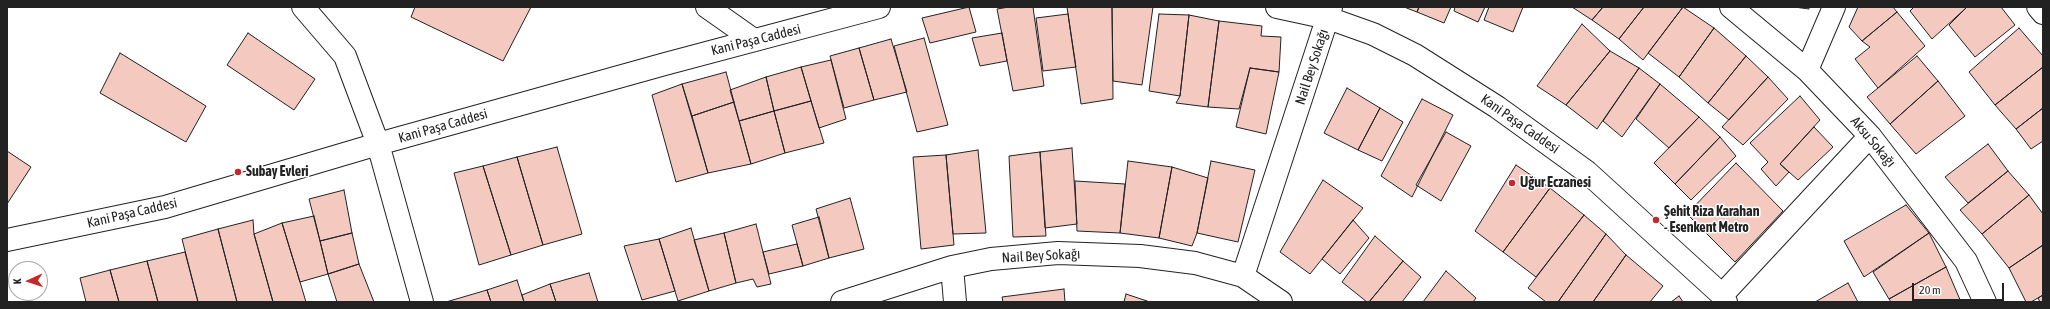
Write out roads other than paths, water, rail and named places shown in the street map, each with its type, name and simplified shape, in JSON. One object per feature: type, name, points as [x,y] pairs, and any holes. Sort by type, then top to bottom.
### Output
[{"type":"street","points":[[303,7],[346,56],[378,144],[422,302]]},
{"type":"street","points":[[707,7],[754,40]]},
{"type":"street","name":"Kani Paşa Caddesi","points":[[7,240],[165,207],[378,144],[754,40],[817,16],[879,7]]},
{"type":"street","name":"Kani Paşa Caddesi","points":[[1276,7],[1330,12],[1415,55],[1497,107],[1588,172],[1724,298]]},
{"type":"street","name":"Aksu Sokağı","points":[[1731,7],[1806,70],[1870,136],[1966,261],[1986,302]]},
{"type":"street","points":[[1806,70],[1834,7]]},
{"type":"street","points":[[2038,7],[2043,13]]},
{"type":"street","name":"Nail Bey Sokağı","points":[[1243,276],[1330,12]]},
{"type":"street","points":[[1724,298],[1870,136]]},
{"type":"street","name":"Nail Bey Sokağı","points":[[842,302],[952,267],[991,259],[1065,253],[1140,256],[1195,263],[1243,276],[1281,302]]},
{"type":"street","points":[[952,267],[956,302]]},
{"type":"place","name":"Subay Evleri","points":[[238,172]]},
{"type":"place","name":"Uğur Eczanesi","points":[[1512,183]]},
{"type":"place","name":"Şehi̇t Riza Karahan - Esenkent Metro","points":[[1656,220]]}]
